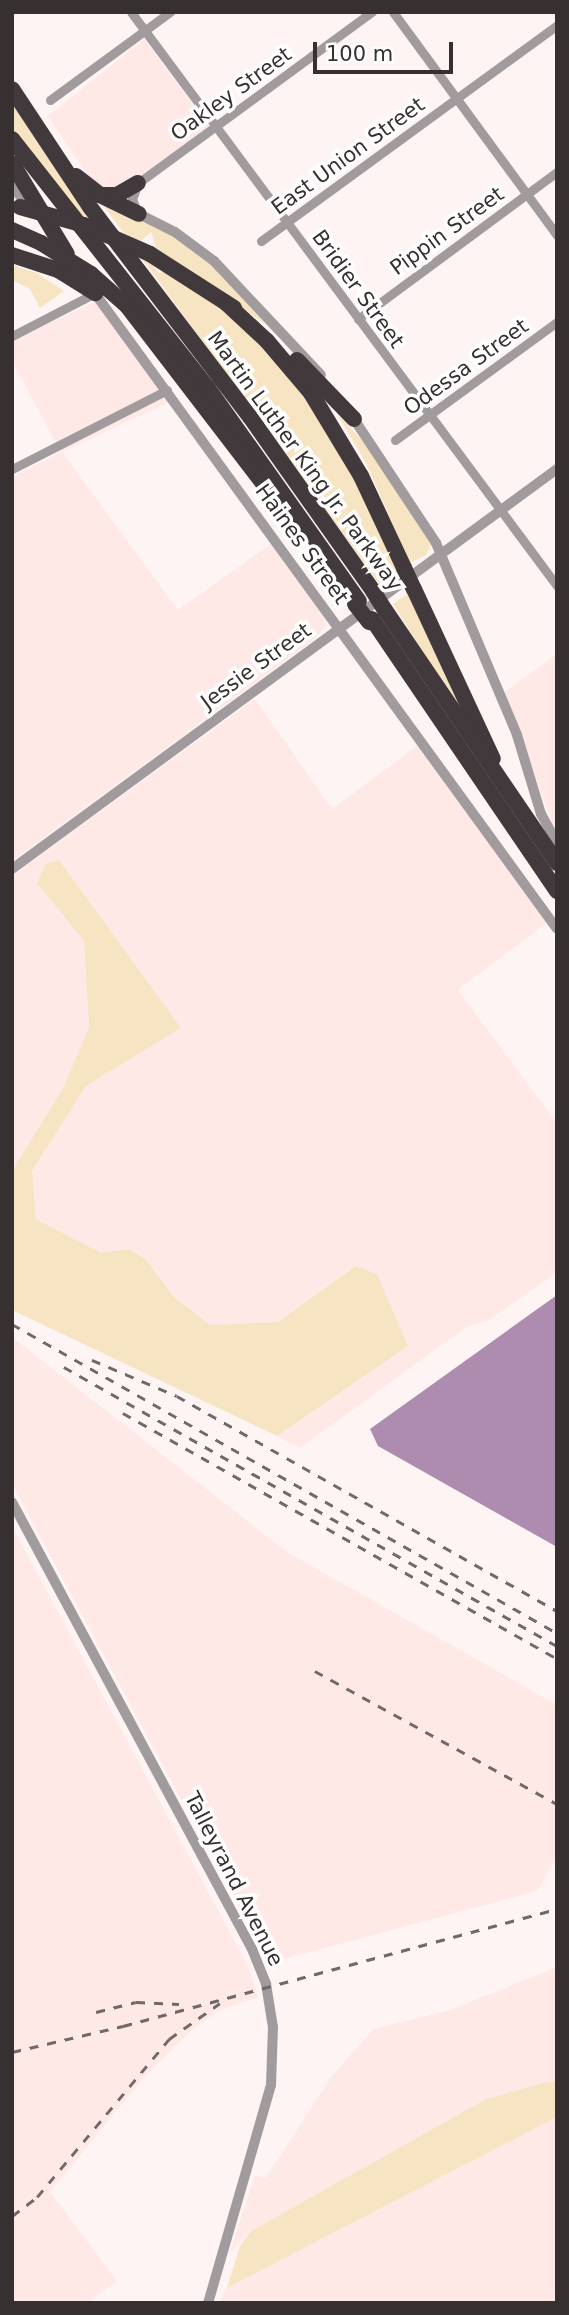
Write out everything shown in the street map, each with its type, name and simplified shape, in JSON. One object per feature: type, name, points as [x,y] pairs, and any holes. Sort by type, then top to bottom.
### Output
[{"type":"highway","name":"Martin Luther King Jr. Parkway","points":[[12,89],[48,146],[375,617],[557,863]]},
{"type":"highway","name":"Martin Luther King Jr. Parkway","points":[[12,139],[208,388],[362,598]]},
{"type":"highway","points":[[48,146],[100,195],[139,214]]},
{"type":"highway","points":[[12,163],[67,254]]},
{"type":"highway","points":[[100,195],[117,195],[138,183]]},
{"type":"highway","points":[[16,206],[84,225],[150,254],[226,303],[300,363],[354,419]]},
{"type":"highway","points":[[12,230],[41,243],[83,268],[127,306],[362,598]]},
{"type":"highway","points":[[12,255],[51,267],[95,293]]},
{"type":"highway","points":[[226,303],[267,341],[311,393],[361,476],[511,799]]},
{"type":"highway","name":"Martin Luther King Jr. Parkway","points":[[375,617],[413,681],[557,891]]},
{"type":"street","name":"Bridier Street","points":[[131,12],[557,586]]},
{"type":"street","points":[[50,100],[170,12]]},
{"type":"street","name":"Oakley Street","points":[[138,183],[372,12]]},
{"type":"street","points":[[393,12],[557,235]]},
{"type":"street","name":"East Union Street","points":[[261,241],[557,25]]},
{"type":"street","name":"Pippin Street","points":[[358,318],[557,172]]},
{"type":"street","points":[[138,183],[132,199],[139,214],[175,232],[214,261],[311,363],[354,419],[440,554],[517,734],[541,814],[557,843]]},
{"type":"street","name":"Haines Street","points":[[12,186],[67,254],[167,390],[557,929]]},
{"type":"street","points":[[12,336],[95,293]]},
{"type":"street","name":"Odessa Street","points":[[395,440],[557,322]]},
{"type":"street","points":[[12,469],[167,390]]},
{"type":"street","name":"Jessie Street","points":[[12,869],[557,469]]},
{"type":"street","name":"Talleyrand Avenue","points":[[12,1502],[252,1949],[266,1984],[273,2026],[271,2084],[208,2303]]},
{"type":"shaded area","points":[[144,39],[209,126],[123,189],[113,192],[89,178],[48,116]]},
{"type":"shaded area","points":[[12,99],[89,218],[78,214],[13,130]]},
{"type":"shaded area","points":[[101,202],[184,240],[230,282],[266,325],[156,248],[151,232],[142,240],[147,259],[159,273],[169,271],[248,329],[332,431],[399,571],[380,585]]},
{"type":"shaded area","points":[[12,265],[37,273],[64,291],[40,308],[30,289],[12,280]]},
{"type":"shaded area","points":[[97,301],[169,402],[62,452],[178,610],[272,543],[323,614],[325,626],[316,638],[12,861],[12,477],[61,452],[12,361],[12,340]]},
{"type":"shaded area","points":[[337,414],[363,441],[432,543],[426,555],[410,563],[366,463]]},
{"type":"shaded area","points":[[409,593],[468,724],[393,604]]},
{"type":"shaded area","points":[[557,654],[557,835],[503,693]]},
{"type":"shaded area","points":[[255,699],[332,809],[418,745],[547,923],[458,990],[557,1123],[557,1272],[491,1319],[465,1328],[300,1448],[277,1436],[408,1346],[354,1266],[278,1322],[210,1325],[174,1297],[146,1260],[129,1250],[101,1254],[36,1219],[32,1171],[86,1086],[181,1027],[38,883],[84,941],[89,1027],[63,1088],[12,1171],[12,876]]},
{"type":"shaded area","points":[[59,860],[181,1028],[86,1086],[32,1171],[36,1219],[101,1253],[129,1249],[146,1260],[174,1297],[210,1325],[278,1322],[355,1266],[377,1274],[408,1346],[277,1436],[12,1310],[12,1171],[63,1088],[89,1027],[84,941],[37,883],[46,864]]},
{"type":"shaded area","points":[[557,1295],[557,1547],[378,1446],[370,1429]]},
{"type":"shaded area","points":[[12,1337],[287,1552],[557,1705],[557,1857],[537,1891],[269,1963],[12,1484]]},
{"type":"shaded area","points":[[12,1526],[248,1966],[258,1997],[218,2011],[195,2027],[144,2077],[50,2192],[117,2281],[88,2303],[12,2303]]},
{"type":"shaded area","points":[[557,1967],[557,2082],[486,2099],[251,2231],[229,2254],[255,2175],[265,2178],[335,2072],[374,2029],[450,2010]]},
{"type":"shaded area","points":[[557,2082],[557,2117],[227,2288],[240,2246],[251,2231],[486,2099]]},
{"type":"shaded area","points":[[557,2117],[557,2303],[218,2303],[227,2288]]},
{"type":"railway","points":[[12,1324],[557,1633]]},
{"type":"railway","points":[[92,1360],[177,1396],[557,1611]]},
{"type":"railway","points":[[64,1367],[557,1646]]},
{"type":"railway","points":[[123,1413],[557,1659]]},
{"type":"railway","points":[[315,1671],[557,1804]]},
{"type":"railway","points":[[12,2052],[123,2026],[557,1909]]},
{"type":"railway","points":[[96,2012],[136,2002],[179,2004]]},
{"type":"railway","points":[[12,2216],[37,2197],[169,2039],[220,2003]]}]
